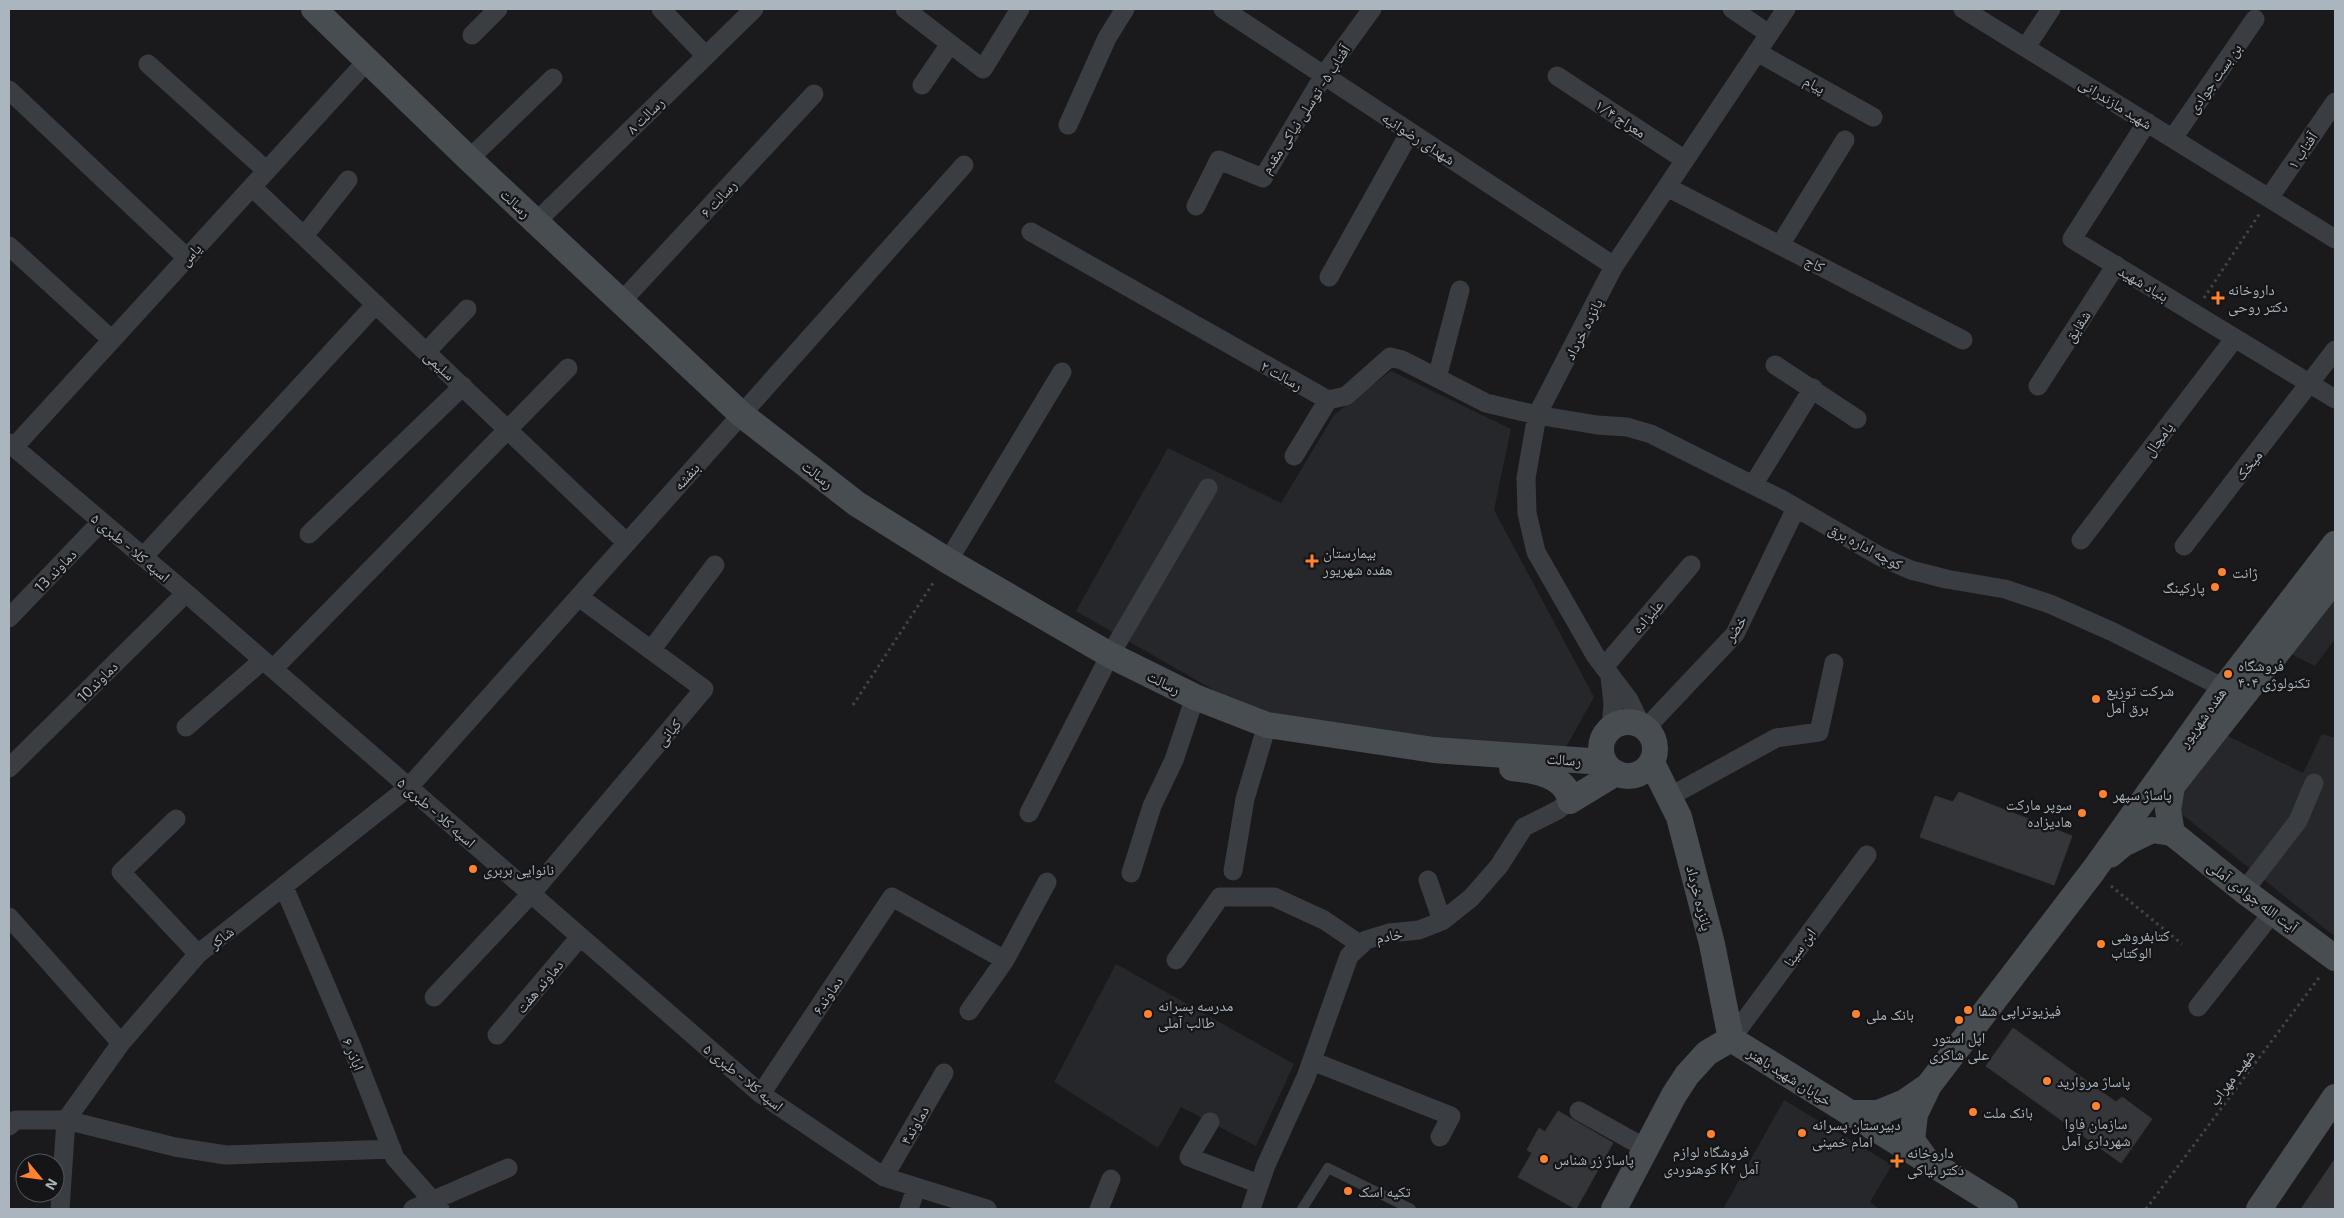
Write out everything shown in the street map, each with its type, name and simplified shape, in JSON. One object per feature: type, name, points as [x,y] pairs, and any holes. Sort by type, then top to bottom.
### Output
[{"type":"main road","name":"رسالت","points":[[314,9],[469,159],[742,415],[857,504],[948,561],[1110,655],[1196,697],[1267,725],[1434,750],[1610,768]]},
{"type":"main road","name":"هفده شهریور","points":[[1929,1164],[1912,1140],[1915,1114],[1929,1085],[2093,871],[2224,688],[2335,544]]},
{"type":"main road","name":"هفده شهریور","points":[[2093,871],[2123,844],[2152,830],[2172,833],[2168,810],[2172,786],[2335,579]]},
{"type":"main road","points":[[1626,722],[1644,726],[1655,744],[1652,763],[1642,772],[1629,776],[1610,768],[1602,744],[1611,728],[1626,722]]},
{"type":"main road","name":"رسالت","points":[[1434,750],[1464,762],[1516,768],[1560,781],[1569,790],[1570,801]]},
{"type":"main road","name":"پانزده خرداد","points":[[1652,763],[1680,817],[1712,944],[1731,1040]]},
{"type":"main road","name":"خادم","points":[[1570,801],[1610,768]]},
{"type":"main road","name":"آیت الله جوادی آملی","points":[[2172,833],[2244,891],[2335,957]]},
{"type":"main road","points":[[1614,1209],[1674,1095],[1687,1075],[1707,1053],[1731,1040]]},
{"type":"main road","name":"خیابان شهید باهنر","points":[[1731,1040],[1850,1113]]},
{"type":"main road","points":[[1850,1113],[1878,1113],[1905,1102],[1929,1085]]},
{"type":"main road","points":[[2259,1209],[2335,1097]]},
{"type":"main road","points":[[1850,1113],[1929,1164],[2005,1209]]},
{"type":"street","points":[[472,35],[498,9]]},
{"type":"street","points":[[661,9],[706,56]]},
{"type":"street","name":"رسالت ۸","points":[[536,222],[754,9]]},
{"type":"street","points":[[905,9],[983,69],[1020,9]]},
{"type":"street","points":[[1068,125],[1107,38],[1125,9]]},
{"type":"street","name":"شهدای رضوانیه","points":[[1223,9],[1614,266]]},
{"type":"street","name":"آفتاب ۵- توسلی نیاکی مقدم","points":[[1196,206],[1219,160],[1263,178],[1324,75],[1372,9]]},
{"type":"street","points":[[1732,9],[1769,34]]},
{"type":"street","name":"پانزده خرداد","points":[[1644,726],[1629,700],[1607,671],[1536,552],[1528,513],[1526,478],[1537,416],[1614,266],[1786,9]]},
{"type":"street","name":"شهید مازندرانی","points":[[1963,9],[2335,239]]},
{"type":"street","points":[[2026,48],[2051,9]]},
{"type":"street","name":"بن بست جوادی","points":[[2173,138],[2255,18]]},
{"type":"street","points":[[922,85],[950,44]]},
{"type":"street","name":"پیام","points":[[1757,52],[1873,117]]},
{"type":"street","name":"یاس","points":[[11,445],[112,340],[367,61]]},
{"type":"street","points":[[148,64],[266,171]]},
{"type":"street","name":"معراج ۱/۴","points":[[1557,76],[1685,160]]},
{"type":"street","points":[[469,159],[553,78]]},
{"type":"street","points":[[9,90],[187,258]]},
{"type":"street","name":"رسالت ۶","points":[[622,302],[814,94]]},
{"type":"street","name":"آفتاب ۱","points":[[2270,198],[2335,102]]},
{"type":"street","name":"بنیاد شهید","points":[[2147,122],[2072,238],[2335,399]]},
{"type":"street","points":[[1329,278],[1410,132]]},
{"type":"street","points":[[1780,245],[1845,140]]},
{"type":"street","name":"بنفشه","points":[[409,787],[964,166]]},
{"type":"street","points":[[304,236],[348,180]]},
{"type":"street","name":"سلیمی","points":[[252,187],[627,543]]},
{"type":"street","name":"کاج","points":[[1667,187],[1963,340]]},
{"type":"street","name":"رسالت ۲","points":[[1031,232],[1328,400]]},
{"type":"street","points":[[9,246],[112,340]]},
{"type":"street","name":"شقایق","points":[[2038,386],[2116,265]]},
{"type":"street","points":[[1437,378],[1460,290]]},
{"type":"street","points":[[143,557],[376,304]]},
{"type":"street","points":[[426,352],[467,309]]},
{"type":"street","name":"پامچال","points":[[2081,540],[2235,338]]},
{"type":"street","name":"میخک","points":[[2184,546],[2311,384],[2335,350]]},
{"type":"street","points":[[1294,456],[1328,400],[1346,396],[1390,357],[1402,360],[1486,403],[1537,416]]},
{"type":"street","points":[[1776,365],[1857,419]]},
{"type":"street","points":[[186,727],[268,664],[509,430],[568,368]]},
{"type":"street","points":[[948,561],[1062,372]]},
{"type":"street","points":[[309,534],[462,386]]},
{"type":"street","points":[[1753,485],[1813,388]]},
{"type":"street","name":"کوچه اداره برق","points":[[1537,416],[1597,425],[1627,427],[1651,434],[1753,485],[1881,557],[1904,567],[1946,579],[2005,589],[2050,604],[2113,632],[2224,688]]},
{"type":"street","name":"اسپه کلا - طبری ۵","points":[[11,445],[186,593],[761,1094],[884,1176],[916,1188],[987,1209]]},
{"type":"street","points":[[1029,812],[1110,655],[1208,488]]},
{"type":"street","name":"خضر","points":[[1644,726],[1735,634],[1796,508]]},
{"type":"street","name":"دماوند 13","points":[[9,618],[101,522]]},
{"type":"street","points":[[652,649],[715,565]]},
{"type":"street","name":"علیزاده","points":[[1607,671],[1691,565]]},
{"type":"street","name":"دماوند10","points":[[9,768],[186,593]]},
{"type":"street","name":"کیانی","points":[[531,894],[704,690],[652,649],[579,597]]},
{"type":"street","points":[[1669,796],[1776,738],[1819,732],[1834,663]]},
{"type":"street","name":"پانزده خرداد","points":[[1607,671],[1613,704],[1611,728]]},
{"type":"street","points":[[1131,873],[1152,806],[1174,760],[1196,697]]},
{"type":"street","points":[[1233,871],[1245,799],[1267,725]]},
{"type":"street","points":[[2244,891],[2298,821],[2314,783]]},
{"type":"street","name":"شاکر","points":[[66,1120],[121,1044],[198,954],[409,787]]},
{"type":"street","name":"خادم","points":[[1250,1209],[1312,1061],[1349,956],[1366,940],[1389,933],[1419,930],[1442,921],[1471,898],[1499,866],[1524,827],[1558,810],[1570,801]]},
{"type":"street","points":[[176,819],[121,872],[198,954]]},
{"type":"street","name":"ابن سینا","points":[[1731,1040],[1867,855]]},
{"type":"street","points":[[1428,880],[1442,921]]},
{"type":"street","points":[[969,1011],[1005,960],[1047,882]]},
{"type":"street","name":"اباذر ۶","points":[[284,887],[350,1042],[395,1158],[437,1205]]},
{"type":"street","points":[[434,997],[531,894]]},
{"type":"street","name":"دماوند۶","points":[[761,1094],[892,897],[1005,960]]},
{"type":"street","points":[[1176,960],[1220,897],[1274,897],[1324,920],[1361,945]]},
{"type":"street","points":[[2198,1007],[2273,912]]},
{"type":"street","points":[[10,922],[121,1044]]},
{"type":"street","name":"دماوند هفت","points":[[498,1035],[580,937]]},
{"type":"street","points":[[1312,1061],[1452,1116],[1440,1137]]},
{"type":"street","name":"دماوند۴","points":[[884,1176],[944,1073]]},
{"type":"street","points":[[1579,1112],[1647,1149]]},
{"type":"street","points":[[60,1209],[66,1120]]},
{"type":"street","points":[[11,1122],[66,1120],[175,1147],[226,1155],[392,1149]]},
{"type":"street","points":[[1210,1122],[1190,1157],[1259,1184]]},
{"type":"street","points":[[413,1209],[437,1205],[508,1168]]},
{"type":"street","points":[[1099,1209],[1111,1180]]},
{"type":"street","points":[[909,1209],[916,1188]]},
{"type":"lane","points":[[1302,1209],[1328,1168],[1411,1209]]},
{"type":"path","points":[[2194,313],[2270,198]]},
{"type":"path","points":[[853,705],[948,561]]},
{"type":"path","points":[[2093,871],[2182,944]]},
{"type":"path","name":"شهید مهراب","points":[[2146,1209],[2335,957]]},
{"type":"shaded area","name":"بیمارستان هفده شهریور","points":[[1391,371],[1511,429],[1494,510],[1594,697],[1560,758],[1250,711],[1076,611],[1168,448],[1281,503],[1334,415]]},
{"type":"shaded area","points":[[2335,589],[2335,639],[2315,666],[2287,652]]},
{"type":"shaded area","points":[[2322,734],[2335,738],[2335,931],[2333,935],[2179,812],[2177,794],[2226,735],[2303,773]]},
{"type":"shaded area","name":"مدرسه پسرانه طالب آملی","points":[[1116,964],[1294,1064],[1256,1146],[1181,1107],[1158,1148],[1054,1082]]},
{"type":"shaded area","name":"دبیرستان پسرانه امام خمینی","points":[[1784,1100],[1892,1165],[1870,1202],[1879,1209],[1723,1209]]},
{"type":"building","points":[[1959,792],[2072,836],[2054,885],[1920,837],[1935,796],[1953,802]]},
{"type":"building","name":"پاساژ مروارید","points":[[2013,1028],[2116,1102],[2122,1097],[2152,1119],[2121,1163],[1986,1066]]},
{"type":"building","name":"پاساژ زر شناس","points":[[1558,1111],[1613,1143],[1576,1209],[1518,1177],[1532,1153],[1527,1150],[1539,1128],[1545,1132]]},
{"type":"building","points":[[2335,1159],[2335,1209],[2301,1209]]},
{"type":"place","name":"داروخانه دکتر روحی","points":[[2218,298]]},
{"type":"place","name":"بیمارستان هفده شهریور","points":[[1312,561]]},
{"type":"place","name":"ژانت","points":[[2222,572]]},
{"type":"place","name":"پارکینگ","points":[[2215,587]]},
{"type":"place","name":"فروشگاه تکنولوژی ۴۰۴","points":[[2228,674]]},
{"type":"place","name":"شرکت توزیع برق آمل","points":[[2096,699]]},
{"type":"place","name":"پاساژ سپهر","points":[[2103,794]]},
{"type":"place","name":"سوپر مارکت هادیزاده","points":[[2082,813]]},
{"type":"place","name":"نانوایی بربری","points":[[473,869]]},
{"type":"place","name":"کتابفروشی الوکتاب","points":[[2101,944]]},
{"type":"place","name":"فیزیوتراپی شفا","points":[[1968,1010]]},
{"type":"place","name":"مدرسه پسرانه طالب آملی","points":[[1148,1014]]},
{"type":"place","name":"بانک ملی","points":[[1856,1014]]},
{"type":"place","name":"اپل استور علی شاکری","points":[[1959,1020]]},
{"type":"place","name":"پاساژ مروارید","points":[[2047,1081]]},
{"type":"place","name":"سازمان فاوا شهرداری آمل","points":[[2096,1106]]},
{"type":"place","name":"بانک ملت","points":[[1973,1112]]},
{"type":"place","name":"دبیرستان پسرانه امام خمینی","points":[[1802,1133]]},
{"type":"place","name":"فروشگاه لوازم کوهنوردی K۲ آمل","points":[[1711,1134]]},
{"type":"place","name":"پاساژ زر شناس","points":[[1544,1159]]},
{"type":"place","name":"داروخانه دکتر نیاکی","points":[[1897,1161]]},
{"type":"place","name":"تکیه اسک","points":[[1348,1191]]}]
